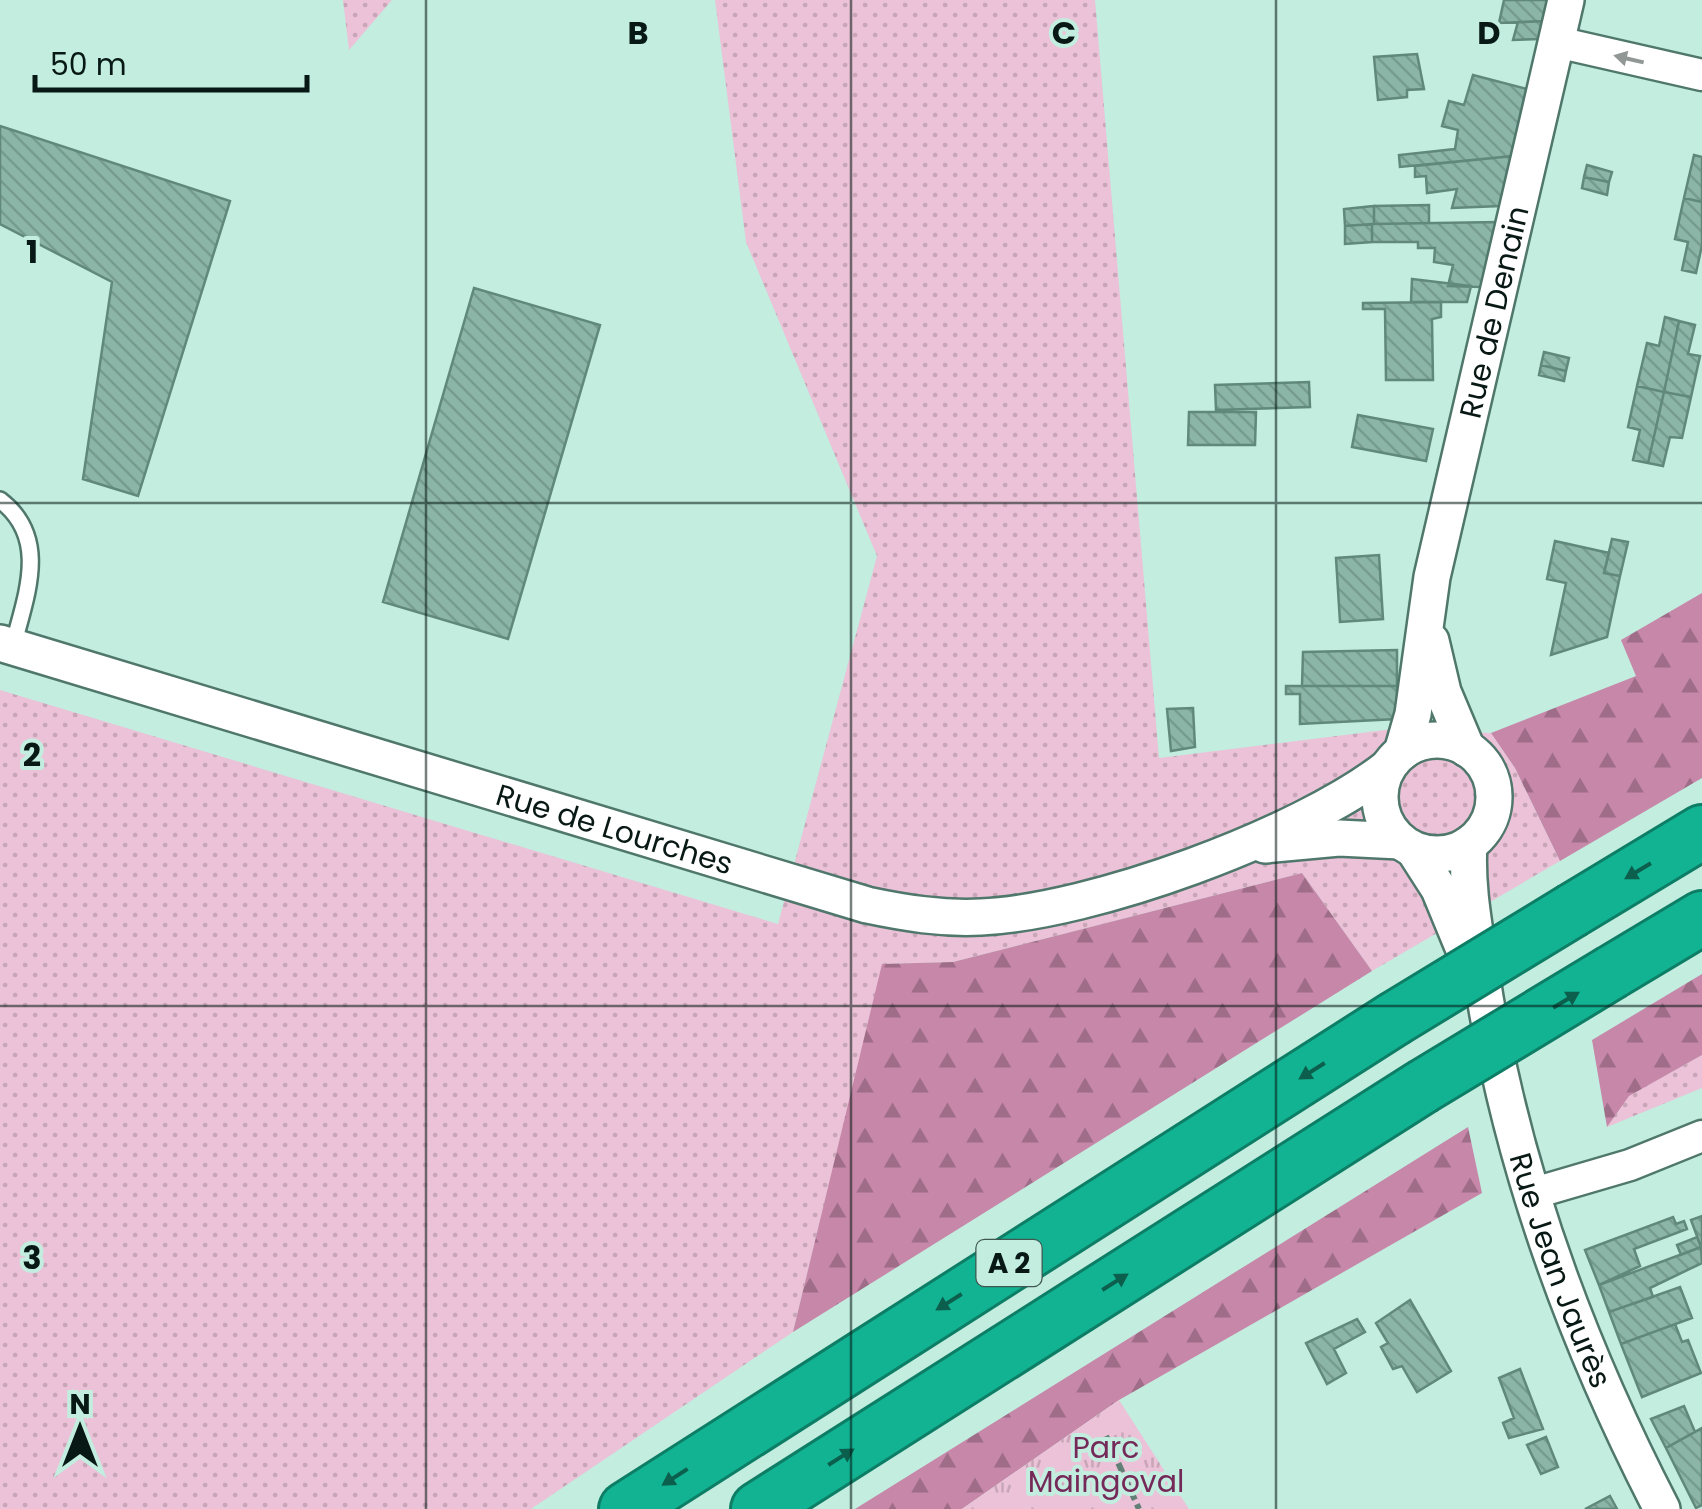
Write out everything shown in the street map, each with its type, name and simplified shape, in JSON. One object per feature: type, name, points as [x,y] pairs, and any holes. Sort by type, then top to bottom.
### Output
[{"type":"highway","name":"A 2","points":[[626,1509],[1394,1019],[1702,832]]},
{"type":"highway","name":"A 2","points":[[758,1509],[1422,1087],[1702,918]]},
{"type":"street","name":"Rue de Denain","points":[[1394,760],[1414,714],[1432,578],[1566,0]]},
{"type":"street","points":[[1557,42],[1702,75]]},
{"type":"street","name":"Rue de Denain","points":[[1428,626],[1443,692],[1467,748]]},
{"type":"street","name":"Rue de Lourches","points":[[6,644],[893,911],[952,918],[1014,914],[1108,892],[1234,850],[1346,796],[1394,760]]},
{"type":"street","points":[[1434,740],[1467,748],[1486,767],[1494,800],[1487,825],[1469,844],[1446,853],[1407,846],[1381,812],[1380,785],[1394,760],[1434,740]]},
{"type":"street","name":"Rue de Lourches","points":[[1234,850],[1313,839],[1407,846]]},
{"type":"street","name":"Rue Jean Jaurès","points":[[1469,844],[1471,901],[1488,1020],[1531,1194],[1596,1374],[1662,1509]]},
{"type":"street","name":"Rue Jean Jaurès","points":[[1407,846],[1446,904],[1488,1020]]},
{"type":"street","points":[[1531,1194],[1630,1166],[1702,1136]]},
{"type":"lane","points":[[0,500],[22,520],[32,555],[6,644]]},
{"type":"path","points":[[1106,1436],[1138,1509]]},
{"type":"green space","points":[[343,0],[392,0],[349,50]]},
{"type":"green space","points":[[715,0],[1095,0],[1159,758],[1393,729],[1491,733],[1515,768],[1560,861],[1372,971],[1302,873],[953,962],[883,964],[793,1332],[531,1509],[0,1509],[0,690],[778,924],[877,556],[746,242]]},
{"type":"green space","points":[[1702,593],[1702,778],[1560,861],[1515,768],[1491,733],[1636,676],[1621,640]]},
{"type":"green space","points":[[1302,873],[1372,971],[793,1332],[882,964],[953,962]]},
{"type":"green space","points":[[1702,974],[1702,1055],[1629,1096],[1607,1127],[1592,1040]]},
{"type":"green space","points":[[1702,1055],[1702,1088],[1607,1127],[1628,1096]]},
{"type":"green space","points":[[1468,1127],[1482,1193],[1119,1400],[962,1509],[855,1509]]},
{"type":"green space","name":"Parc Maingoval","points":[[1119,1400],[1189,1509],[962,1509]]},
{"type":"building","points":[[1504,0],[1552,0],[1547,21],[1499,23]]},
{"type":"building","points":[[1545,21],[1542,39],[1513,40],[1518,22]]},
{"type":"building","points":[[1417,54],[1424,89],[1407,90],[1407,97],[1378,100],[1374,57]]},
{"type":"building","points":[[1473,75],[1527,89],[1513,156],[1400,167],[1399,155],[1455,149],[1458,130],[1442,126],[1449,101],[1464,105]]},
{"type":"building","points":[[0,126],[230,201],[138,496],[83,479],[112,282],[0,224]]},
{"type":"building","points":[[1694,155],[1702,157],[1702,202],[1684,198]]},
{"type":"building","points":[[1513,156],[1501,206],[1452,208],[1457,189],[1427,193],[1426,176],[1415,177],[1415,166]]},
{"type":"building","points":[[1587,165],[1612,172],[1609,182],[1584,177]]},
{"type":"building","points":[[1584,177],[1609,182],[1607,195],[1582,188]]},
{"type":"building","points":[[1684,198],[1702,202],[1702,245],[1696,273],[1682,270],[1688,242],[1675,239]]},
{"type":"building","points":[[1429,205],[1429,223],[1374,224],[1374,206]]},
{"type":"building","points":[[1374,206],[1374,224],[1345,226],[1344,209]]},
{"type":"building","points":[[1498,222],[1481,287],[1448,286],[1453,265],[1434,262],[1435,248],[1418,248],[1418,242],[1372,242],[1372,224]]},
{"type":"building","points":[[1372,224],[1372,242],[1345,244],[1345,226]]},
{"type":"building","points":[[1412,279],[1471,286],[1467,302],[1411,302]]},
{"type":"building","points":[[474,288],[600,325],[508,639],[383,602]]},
{"type":"building","points":[[1441,302],[1441,317],[1432,319],[1433,380],[1386,380],[1385,309],[1363,309],[1363,303]]},
{"type":"building","points":[[1665,317],[1679,321],[1664,392],[1637,386],[1647,343],[1659,346]]},
{"type":"building","points":[[1679,321],[1695,325],[1688,354],[1700,356],[1691,397],[1664,392]]},
{"type":"building","points":[[1544,352],[1569,358],[1566,371],[1541,365]]},
{"type":"building","points":[[1541,365],[1566,371],[1564,381],[1539,375]]},
{"type":"building","points":[[1309,382],[1310,407],[1216,410],[1215,385]]},
{"type":"building","points":[[1637,386],[1664,392],[1648,463],[1633,460],[1640,430],[1628,427]]},
{"type":"building","points":[[1664,392],[1691,397],[1682,438],[1670,437],[1663,466],[1648,463]]},
{"type":"building","points":[[1189,412],[1256,412],[1255,445],[1188,445]]},
{"type":"building","points":[[1358,415],[1433,429],[1426,461],[1352,447]]},
{"type":"building","points":[[1612,539],[1628,542],[1620,576],[1604,573]]},
{"type":"building","points":[[1555,541],[1609,553],[1604,573],[1620,576],[1607,637],[1551,655],[1566,583],[1547,579]]},
{"type":"building","points":[[1379,555],[1383,619],[1340,622],[1336,558]]},
{"type":"building","points":[[1397,650],[1397,686],[1302,686],[1303,652]]},
{"type":"building","points":[[1286,686],[1397,686],[1397,719],[1300,724],[1300,694],[1286,694]]},
{"type":"building","points":[[1193,708],[1195,747],[1171,751],[1167,709]]},
{"type":"building","points":[[1702,1216],[1702,1247],[1701,1247],[1691,1220]]},
{"type":"building","points":[[1673,1217],[1676,1224],[1684,1221],[1687,1229],[1634,1249],[1640,1266],[1599,1285],[1585,1250]]},
{"type":"building","points":[[1697,1237],[1701,1247],[1681,1255],[1677,1245]]},
{"type":"building","points":[[1701,1247],[1702,1263],[1650,1288],[1653,1297],[1609,1312],[1599,1285]]},
{"type":"building","points":[[1680,1287],[1692,1318],[1621,1344],[1609,1312]]},
{"type":"building","points":[[1410,1300],[1451,1371],[1417,1392],[1402,1366],[1393,1369],[1381,1347],[1388,1343],[1376,1323]]},
{"type":"building","points":[[1357,1319],[1365,1332],[1334,1349],[1346,1373],[1327,1384],[1306,1343]]},
{"type":"building","points":[[1675,1324],[1682,1342],[1688,1340],[1701,1373],[1642,1397],[1621,1344]]},
{"type":"building","points":[[1520,1369],[1543,1429],[1509,1438],[1503,1423],[1514,1418],[1499,1378]]},
{"type":"building","points":[[1684,1406],[1695,1432],[1666,1448],[1651,1419]]},
{"type":"building","points":[[1702,1428],[1702,1505],[1696,1508],[1666,1448]]},
{"type":"building","points":[[1546,1437],[1558,1467],[1541,1474],[1527,1445]]},
{"type":"building","points":[[1610,1496],[1617,1509],[1585,1509]]}]
